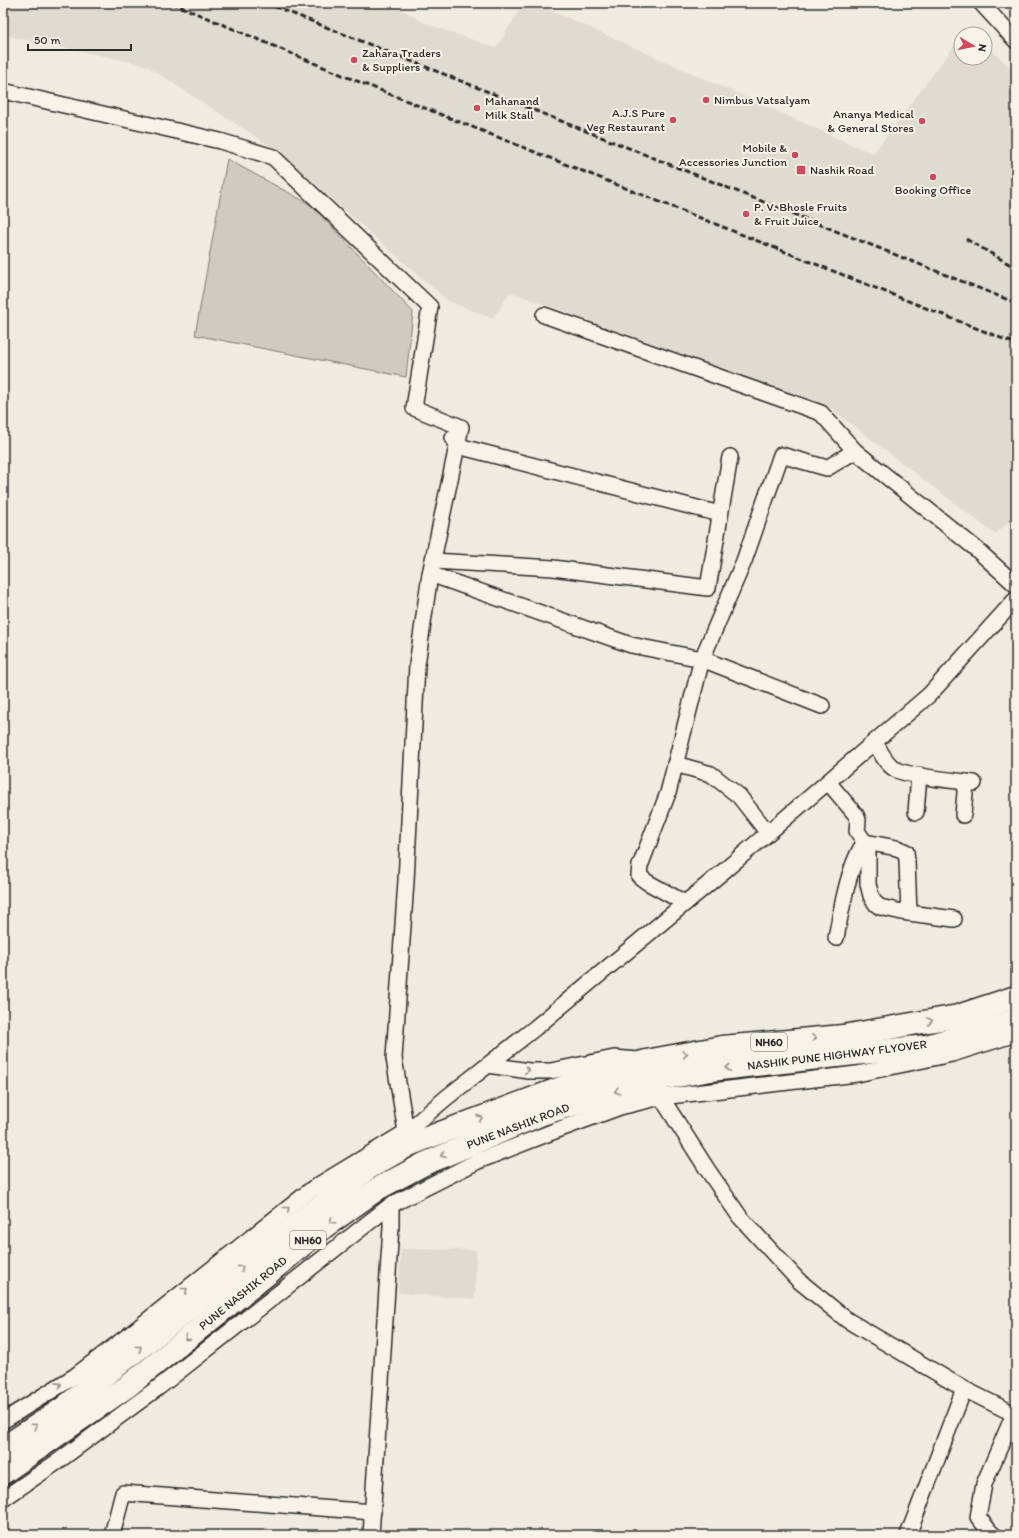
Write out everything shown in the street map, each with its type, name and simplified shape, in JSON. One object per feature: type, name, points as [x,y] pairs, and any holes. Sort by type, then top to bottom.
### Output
[{"type":"highway","name":"NASHIK PUNE HIGHWAY FLYOVER","points":[[654,1079],[722,1047],[843,1036],[950,1018],[1016,997]]},
{"type":"highway","name":"NASHIK PUNE HIGHWAY FLYOVER","points":[[654,1079],[711,1070],[926,1046],[1016,1020]]},
{"type":"highway","name":"PUNE NASHIK ROAD","points":[[3,1448],[62,1409],[407,1139],[577,1082],[654,1079]]},
{"type":"highway","name":"PUNE NASHIK ROAD","points":[[3,1473],[128,1386],[324,1227],[378,1188],[424,1164],[542,1114],[654,1079]]},
{"type":"street","points":[[981,3],[1016,41]]},
{"type":"street","points":[[3,91],[220,141],[273,157],[430,307],[414,408],[461,427],[432,568],[417,665],[406,882],[394,1058],[407,1139]]},
{"type":"street","points":[[544,315],[821,413],[854,451],[975,548],[1016,584]]},
{"type":"street","points":[[457,445],[720,514]]},
{"type":"street","points":[[685,903],[639,876],[640,866],[668,793],[702,659],[744,561],[781,455],[827,468],[854,451]]},
{"type":"street","points":[[432,568],[552,568],[708,588],[730,457]]},
{"type":"street","points":[[432,568],[631,646],[702,659],[822,706]]},
{"type":"street","points":[[3,1422],[74,1376],[129,1335],[312,1189],[407,1139],[488,1065],[535,1028],[685,903],[929,695],[1016,599]]},
{"type":"street","points":[[874,742],[886,760],[896,770],[919,775],[970,782],[963,814]]},
{"type":"street","points":[[675,764],[711,774],[739,796],[768,833]]},
{"type":"street","points":[[916,812],[919,775]]},
{"type":"street","points":[[828,782],[856,815],[858,820],[857,831],[868,847],[868,884],[874,901],[880,907],[909,913],[954,918]]},
{"type":"street","points":[[865,842],[897,848],[906,852],[908,861],[909,913]]},
{"type":"street","points":[[836,938],[841,908],[856,856],[865,842]]},
{"type":"street","points":[[488,1065],[529,1071],[551,1071],[614,1058],[654,1079],[857,1074],[952,1054],[1016,1034]]},
{"type":"street","points":[[3,1499],[57,1462],[159,1387],[391,1204],[478,1161],[620,1107],[654,1079]]},
{"type":"street","points":[[654,1079],[707,1169],[740,1217],[798,1280],[847,1320],[964,1389],[1015,1414],[984,1484],[978,1517],[994,1535]]},
{"type":"street","points":[[372,1535],[391,1227],[391,1204]]},
{"type":"street","points":[[908,1535],[964,1389]]},
{"type":"street","points":[[112,1535],[123,1493],[373,1512]]},
{"type":"shaded area","points":[[3,3],[390,3],[424,23],[496,48],[524,3],[534,3],[873,154],[953,48],[953,66],[993,66],[993,51],[1016,73],[1016,516],[995,534],[829,407],[510,292],[493,319],[448,301],[275,149],[145,65],[3,35]]},
{"type":"shaded area","points":[[227,159],[311,205],[413,312],[406,377],[195,335]]},
{"type":"shaded area","points":[[401,1249],[476,1250],[475,1299],[398,1293]]},
{"type":"railway","points":[[172,3],[347,77],[1016,344]]},
{"type":"railway","points":[[266,3],[1016,303]]},
{"type":"railway","points":[[966,239],[1016,268]]},
{"type":"place","name":"Zahara Traders & Suppliers","points":[[354,60]]},
{"type":"place","name":"Nimbus Vatsalyam","points":[[706,100]]},
{"type":"place","name":"Mahanand Milk Stall","points":[[477,108]]},
{"type":"place","name":"A.J.S Pure Veg Restaurant","points":[[673,120]]},
{"type":"place","name":"Ananya Medical & General Stores","points":[[922,121]]},
{"type":"place","name":"Mobile & Accessories Junction","points":[[795,155]]},
{"type":"place","name":"Nashik Road","points":[[801,170]]},
{"type":"place","name":"Booking Office","points":[[933,177]]},
{"type":"place","name":"P. V. Bhosle Fruits & Fruit Juice","points":[[746,214]]}]
